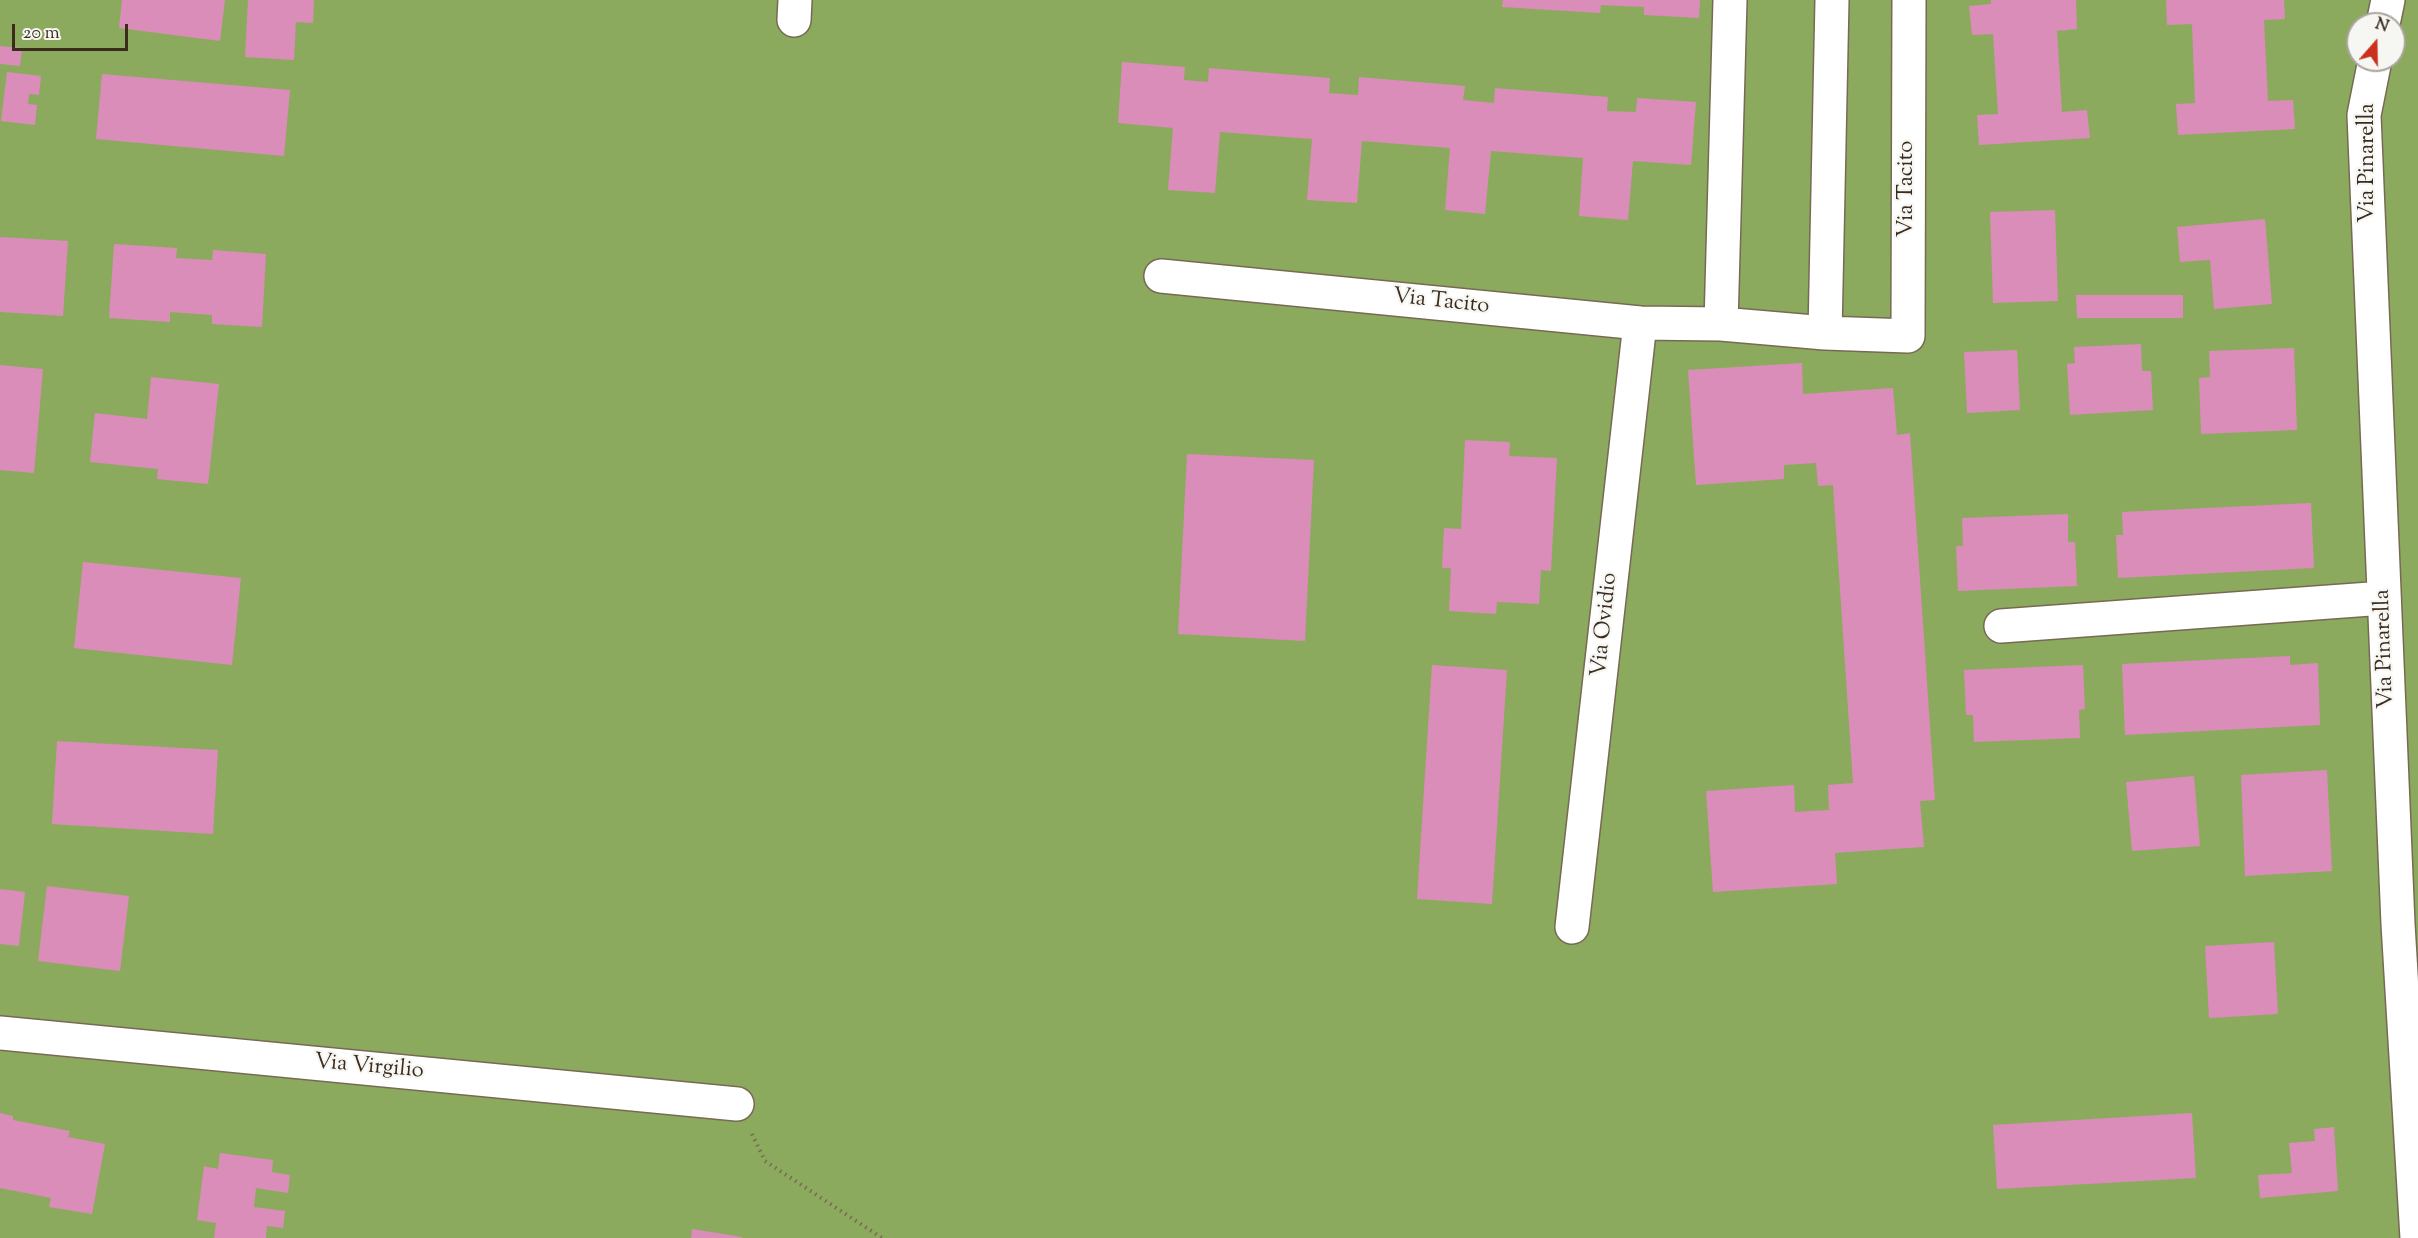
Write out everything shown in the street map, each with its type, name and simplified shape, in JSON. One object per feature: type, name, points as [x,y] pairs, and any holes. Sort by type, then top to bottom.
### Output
[{"type":"street","points":[[1721,324],[1730,0]]},
{"type":"street","points":[[1825,333],[1832,0]]},
{"type":"street","name":"Via Tacito","points":[[1161,276],[1640,323],[1721,324],[1825,333],[1908,336],[1909,0]]},
{"type":"street","name":"Via Pinarella","points":[[2373,72],[2364,115],[2398,924],[2417,1238]]},
{"type":"street","name":"Via Ovidio","points":[[1572,927],[1640,323]]},
{"type":"street","points":[[2001,626],[2384,598]]},
{"type":"street","name":"Via Virgilio","points":[[0,1033],[737,1104]]},
{"type":"path","points":[[737,1104],[765,1161],[882,1238]]},
{"type":"green space","points":[[0,0],[2418,0],[2418,1238],[0,1238]]},
{"type":"building","points":[[122,0],[225,0],[220,41],[119,28]]},
{"type":"building","points":[[248,0],[314,0],[313,23],[296,22],[294,60],[245,57]]},
{"type":"building","points":[[1503,0],[1700,0],[1699,18],[1644,15],[1644,7],[1601,5],[1600,13],[1502,7]]},
{"type":"building","points":[[1991,0],[2076,0],[2077,29],[2057,31],[2062,112],[2087,110],[2090,138],[1979,145],[1977,115],[1998,114],[1993,34],[1972,35],[1969,6],[1991,4]]},
{"type":"building","points":[[2166,0],[2284,0],[2285,19],[2264,20],[2268,101],[2293,100],[2295,129],[2178,135],[2176,104],[2195,103],[2192,24],[2167,25]]},
{"type":"building","points":[[0,46],[22,48],[20,66],[0,64]]},
{"type":"building","points":[[1122,62],[1185,67],[1184,80],[1208,82],[1209,68],[1330,78],[1329,93],[1358,95],[1359,77],[1465,86],[1463,100],[1494,103],[1495,88],[1608,97],[1607,111],[1636,112],[1637,98],[1696,102],[1691,165],[1633,161],[1628,220],[1579,216],[1583,158],[1491,151],[1485,214],[1445,210],[1450,148],[1362,141],[1357,203],[1307,200],[1312,139],[1220,132],[1215,193],[1168,190],[1173,128],[1118,123]]},
{"type":"building","points":[[7,72],[41,76],[39,95],[29,94],[28,104],[37,105],[35,125],[1,121]]},
{"type":"building","points":[[102,74],[290,90],[284,156],[96,139]]},
{"type":"building","points":[[2055,210],[2058,301],[1993,303],[1990,212]]},
{"type":"building","points":[[2265,219],[2272,304],[2214,309],[2210,260],[2180,262],[2177,227]]},
{"type":"building","points":[[0,237],[68,241],[63,316],[0,312]]},
{"type":"building","points":[[114,244],[177,248],[176,258],[212,260],[213,250],[266,254],[262,327],[212,324],[212,315],[170,312],[170,322],[109,318]]},
{"type":"building","points":[[2076,295],[2183,295],[2183,318],[2077,318]]},
{"type":"building","points":[[2141,344],[2142,371],[2151,371],[2153,410],[2070,415],[2067,364],[2075,363],[2074,347]]},
{"type":"building","points":[[2294,348],[2297,430],[2201,434],[2199,378],[2210,377],[2209,351]]},
{"type":"building","points":[[2017,350],[2020,410],[1967,413],[1964,352]]},
{"type":"building","points":[[1802,363],[1803,394],[1893,388],[1897,435],[1910,433],[1935,800],[1920,801],[1924,847],[1835,853],[1837,884],[1713,892],[1706,791],[1794,785],[1795,812],[1829,810],[1828,785],[1853,783],[1833,485],[1818,486],[1816,463],[1784,465],[1784,479],[1696,485],[1688,370]]},
{"type":"building","points":[[0,365],[43,369],[34,473],[0,470]]},
{"type":"building","points":[[151,377],[219,384],[208,484],[157,479],[158,469],[90,462],[95,413],[147,419]]},
{"type":"building","points":[[1465,440],[1510,442],[1509,456],[1557,458],[1551,571],[1541,570],[1539,604],[1497,602],[1496,614],[1449,611],[1451,568],[1442,568],[1444,528],[1461,529]]},
{"type":"building","points":[[1187,454],[1314,460],[1305,641],[1178,634]]},
{"type":"building","points":[[2311,503],[2314,568],[2118,578],[2116,535],[2123,535],[2122,512]]},
{"type":"building","points":[[2068,514],[2068,542],[2075,542],[2077,586],[1958,591],[1956,546],[1963,546],[1962,518]]},
{"type":"building","points":[[83,562],[241,578],[232,665],[74,648]]},
{"type":"building","points":[[2290,656],[2290,665],[2318,663],[2320,725],[2125,735],[2122,664]]},
{"type":"building","points":[[1432,665],[1507,670],[1492,904],[1417,899]]},
{"type":"building","points":[[2083,665],[2085,709],[2079,710],[2080,738],[1974,742],[1973,715],[1966,715],[1964,670]]},
{"type":"building","points":[[57,741],[218,750],[213,834],[52,824]]},
{"type":"building","points":[[2327,770],[2332,871],[2245,876],[2241,775]]},
{"type":"building","points":[[2194,776],[2200,846],[2132,851],[2126,782]]},
{"type":"building","points":[[47,886],[129,896],[120,971],[38,961]]},
{"type":"building","points":[[0,889],[25,892],[19,946],[0,944]]},
{"type":"building","points":[[2274,942],[2278,1014],[2209,1018],[2205,946]]},
{"type":"building","points":[[0,1113],[13,1116],[13,1120],[70,1131],[68,1137],[105,1144],[92,1214],[49,1207],[51,1198],[0,1188]]},
{"type":"building","points":[[2192,1113],[2196,1178],[1997,1189],[1993,1125]]},
{"type":"building","points":[[2334,1127],[2338,1191],[2260,1198],[2258,1175],[2292,1173],[2289,1143],[2315,1141],[2314,1129]]},
{"type":"building","points":[[220,1153],[273,1160],[272,1172],[290,1175],[288,1193],[256,1188],[254,1207],[285,1211],[283,1228],[267,1226],[266,1238],[214,1238],[216,1223],[197,1220],[204,1166],[218,1169]]},
{"type":"building","points":[[692,1229],[742,1237],[742,1238],[691,1238]]}]
